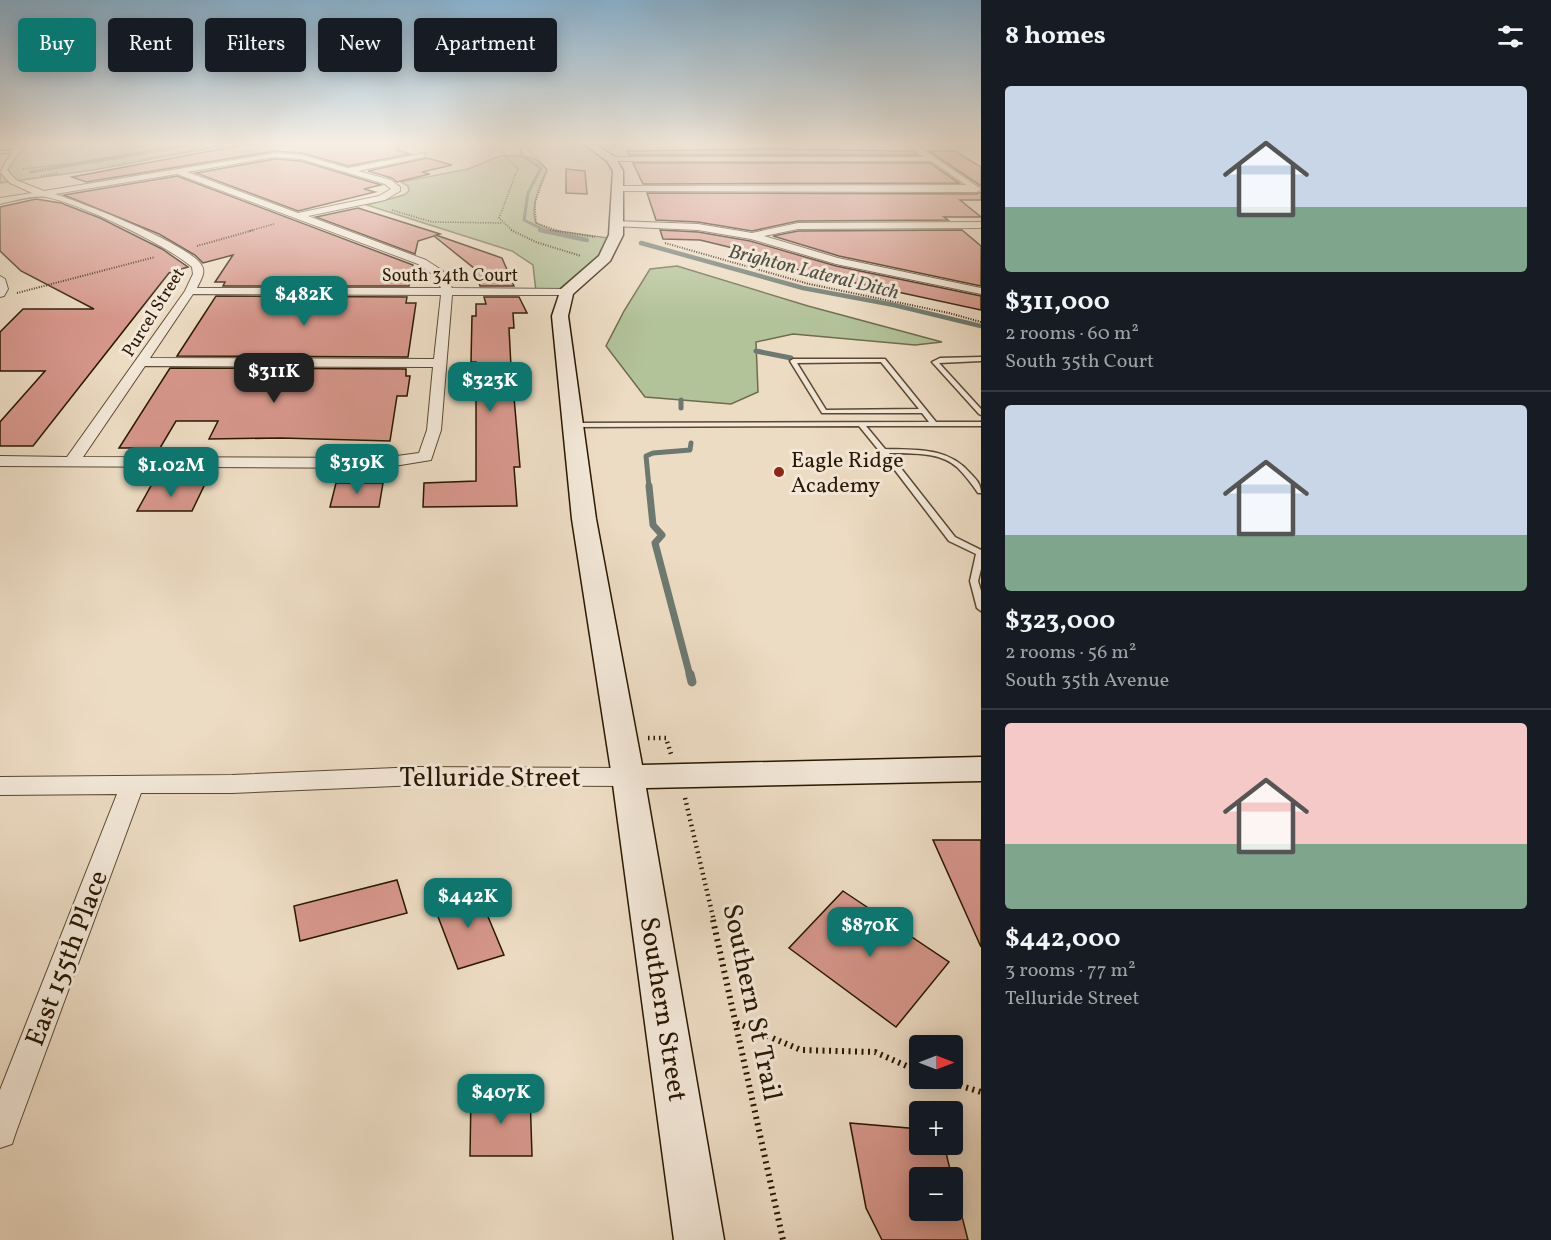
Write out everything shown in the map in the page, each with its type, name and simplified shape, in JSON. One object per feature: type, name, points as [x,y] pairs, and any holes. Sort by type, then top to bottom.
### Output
[{"type":"street","name":"Purcel Street","points":[[72,203],[178,251],[192,260],[197,266],[198,274],[190,291],[72,461]]},
{"type":"street","points":[[0,461],[382,463],[426,457],[434,430],[438,363],[447,291],[447,283],[442,275],[422,262],[267,203]]},
{"type":"street","points":[[301,215],[357,203]]},
{"type":"street","points":[[566,292],[606,258],[615,231],[616,203]]},
{"type":"street","points":[[752,236],[798,226],[981,225]]},
{"type":"street","points":[[615,231],[689,226],[752,236],[836,261],[981,291]]},
{"type":"street","points":[[0,279],[3,290],[0,294]]},
{"type":"street","name":"South 34th Court","points":[[190,291],[566,292]]},
{"type":"street","name":"Southern Street","points":[[566,292],[560,316],[584,519],[628,777],[699,1240]]},
{"type":"street","points":[[141,362],[438,363]]},
{"type":"street","name":"Telluride Street","points":[[0,786],[232,784],[419,776],[628,777],[678,774],[981,770]]},
{"type":"street","name":"East 155th Place","points":[[0,1132],[132,785]]},
{"type":"lane","points":[[924,411],[824,412],[793,361],[883,360],[935,424]]},
{"type":"lane","points":[[981,360],[935,362],[981,413]]},
{"type":"lane","points":[[572,425],[981,424]]},
{"type":"lane","points":[[861,425],[952,539],[980,552],[974,581],[981,608]]},
{"type":"lane","points":[[884,451],[934,454],[951,459],[968,474],[981,491]]},
{"type":"path","points":[[372,203],[432,222],[502,223]]},
{"type":"path","points":[[505,203],[499,218],[512,233],[590,259]]},
{"type":"path","points":[[537,203],[534,217],[536,223],[551,230],[615,231],[675,245],[809,284],[949,313],[981,322]]},
{"type":"path","name":"Southern St Trail","points":[[678,774],[700,858],[783,1240]]},
{"type":"path","points":[[736,1023],[801,1050],[875,1052],[909,1067]]},
{"type":"path","points":[[963,1087],[981,1092]]},
{"type":"green space","points":[[375,203],[535,203],[536,223],[551,230],[615,239],[566,292],[536,292],[533,265],[512,251],[367,205]]},
{"type":"green space","points":[[677,266],[808,306],[942,342],[915,345],[793,334],[756,342],[758,392],[731,404],[645,397],[606,346],[650,269]]},
{"type":"building","points":[[19,203],[61,203],[100,218],[162,249],[188,267],[169,273],[33,446],[0,446],[0,422],[45,371],[0,371],[0,332],[23,309],[94,309],[21,271],[0,251],[0,207]]},
{"type":"building","points":[[83,203],[248,203],[413,265],[409,286],[223,286],[225,282],[215,282],[233,255],[203,263],[195,255],[159,234]]},
{"type":"building","points":[[276,203],[331,203],[298,211]]},
{"type":"building","points":[[650,203],[964,203],[981,217],[944,217],[948,220],[798,221],[752,231],[698,222],[656,220]]},
{"type":"building","points":[[358,208],[440,234],[436,235],[502,258],[514,286],[480,286],[475,269],[434,236],[418,241],[415,254],[316,217]]},
{"type":"building","points":[[660,230],[698,232],[750,241],[836,266],[981,296],[981,310],[805,272],[737,249],[700,240],[663,239]]},
{"type":"building","points":[[962,230],[981,246],[981,286],[839,256],[773,236],[798,231]]},
{"type":"building","points":[[216,296],[407,297],[406,303],[416,303],[408,357],[177,356]]},
{"type":"building","points":[[484,297],[519,297],[527,313],[513,313],[514,328],[509,328],[511,367],[524,367],[526,397],[514,397],[520,467],[514,467],[517,506],[423,507],[424,483],[476,481],[476,362],[471,362],[472,316],[476,316],[476,304],[486,304]]},
{"type":"building","points":[[170,368],[406,369],[406,376],[410,376],[407,396],[397,396],[390,441],[209,439],[218,421],[176,421],[160,448],[119,448]]},
{"type":"building","points":[[336,483],[383,483],[379,507],[330,507]]},
{"type":"building","points":[[152,484],[205,484],[192,511],[137,511]]},
{"type":"building","points":[[933,840],[981,840],[981,947]]},
{"type":"building","points":[[397,880],[407,913],[300,941],[294,906]]},
{"type":"building","points":[[476,888],[504,955],[458,969],[432,901]]},
{"type":"building","points":[[843,891],[949,962],[896,1027],[789,948]]},
{"type":"building","points":[[471,1094],[530,1094],[532,1156],[470,1156]]},
{"type":"building","points":[[850,1123],[909,1128],[909,1155],[947,1155],[949,1167],[909,1167],[909,1221],[963,1221],[968,1240],[882,1240],[866,1208]]},
{"type":"waterway","name":"Brighton Lateral Ditch","points":[[527,203],[524,220],[546,231]]},
{"type":"waterway","name":"Brighton Lateral Ditch","points":[[540,230],[587,240]]},
{"type":"waterway","name":"Brighton Lateral Ditch","points":[[641,243],[803,288],[894,305],[981,326]]},
{"type":"waterway","points":[[756,351],[791,358]]},
{"type":"waterway","points":[[681,400],[681,408]]},
{"type":"waterway","points":[[649,487],[646,456],[653,453],[690,450],[691,443]]},
{"type":"waterway","points":[[649,486],[653,525],[662,535],[655,543],[690,676]]},
{"type":"waterway","points":[[690,674],[692,682]]},
{"type":"place","name":"Eagle Ridge Academy","points":[[779,472]]}]
